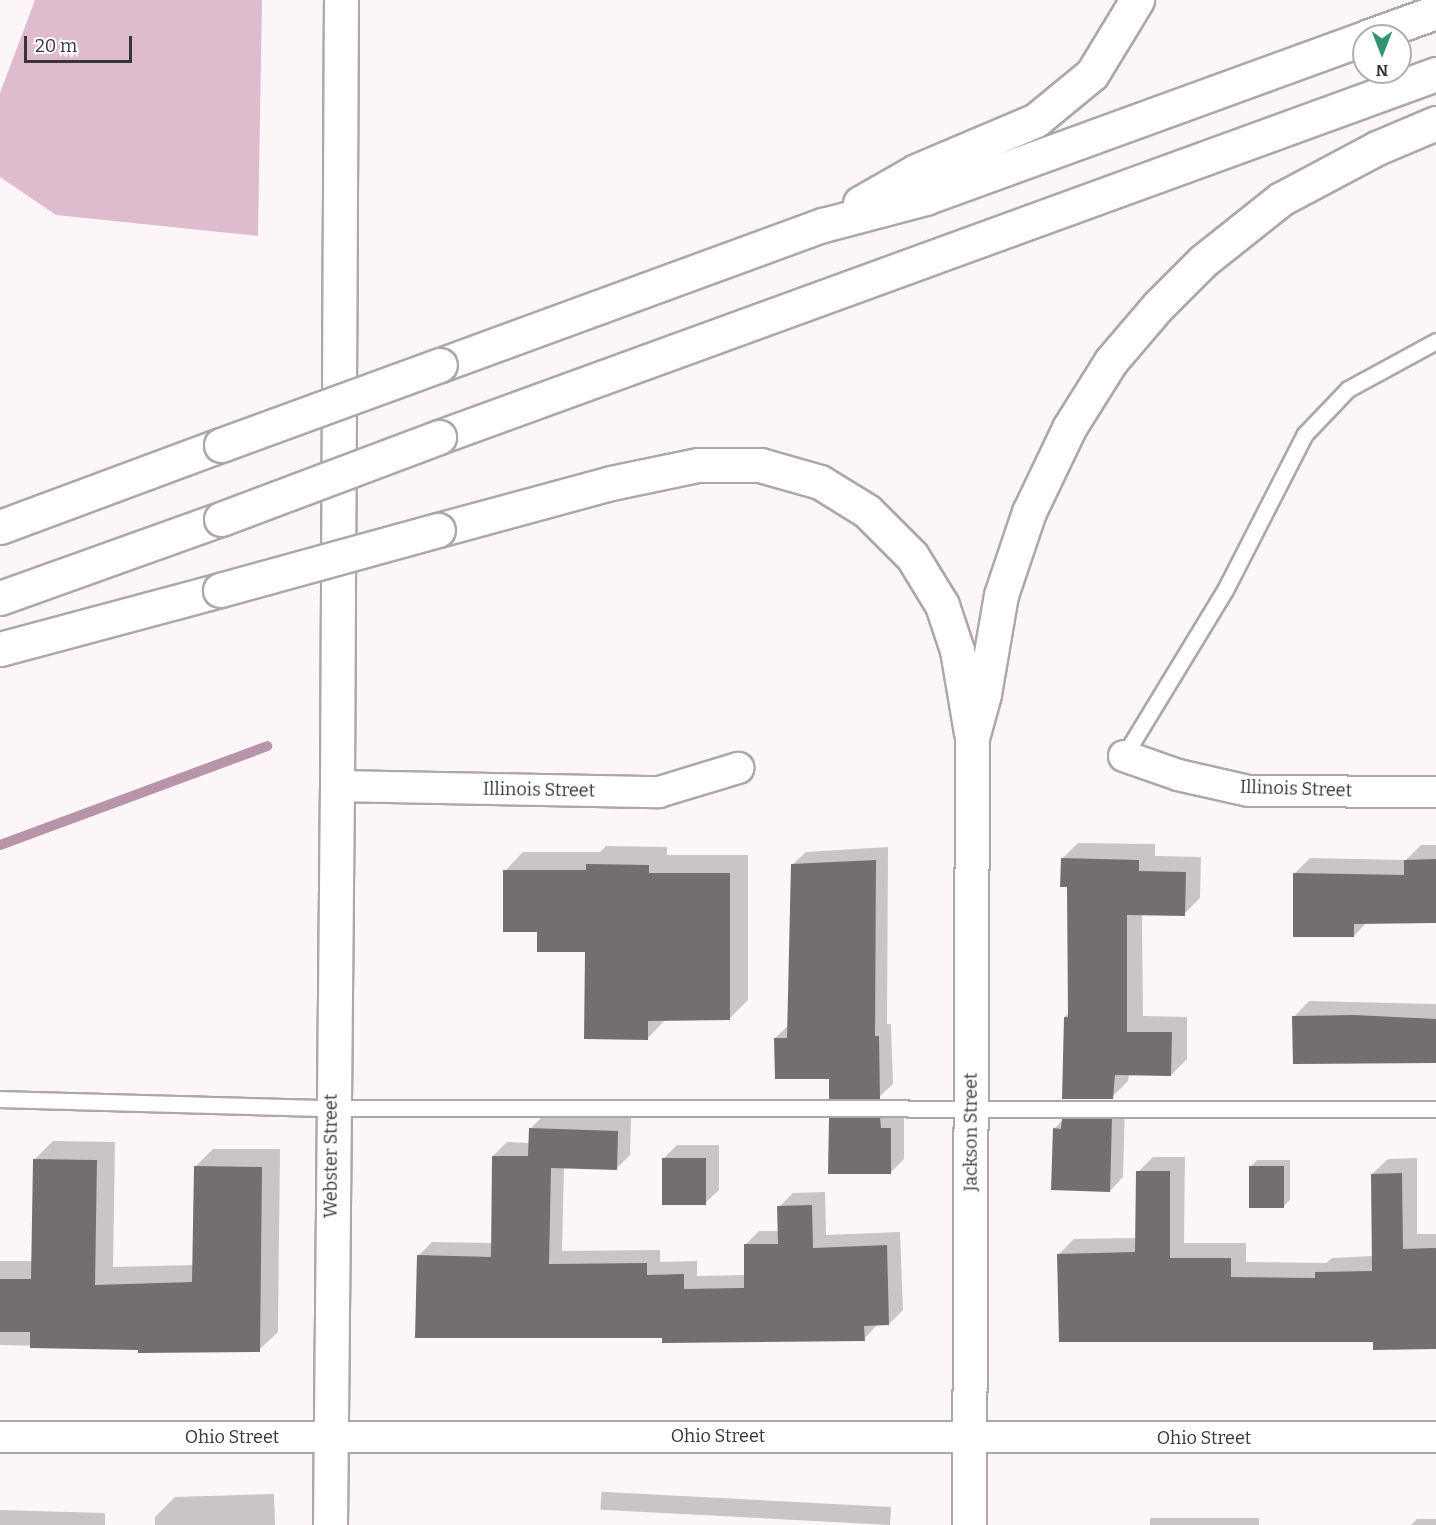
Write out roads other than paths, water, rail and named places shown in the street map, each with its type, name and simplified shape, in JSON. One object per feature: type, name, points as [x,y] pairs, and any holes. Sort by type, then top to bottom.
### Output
[{"type":"main road","name":"Webster Street","points":[[330,1525],[331,1108],[337,786],[341,0]]},
{"type":"main road","points":[[823,225],[916,171],[1036,120],[1092,74],[1137,0]]},
{"type":"main road","points":[[1402,24],[1436,12]]},
{"type":"main road","points":[[0,527],[823,225],[925,198],[1352,42]]},
{"type":"main road","points":[[0,597],[220,519],[1436,74]]},
{"type":"main road","points":[[972,738],[984,694],[1001,595],[1029,512],[1069,428],[1112,361],[1158,306],[1203,261],[1281,199],[1377,148],[1436,123]]},
{"type":"main road","points":[[0,649],[611,483],[698,465],[760,465],[820,482],[867,511],[905,549],[942,604],[957,650],[961,692],[972,738]]},
{"type":"main road","name":"Jackson Street","points":[[969,1525],[972,738]]},
{"type":"street","name":"Illinois Street","points":[[1124,756],[1178,775],[1249,791],[1436,792]]},
{"type":"street","name":"Illinois Street","points":[[337,786],[659,792],[738,768]]},
{"type":"street","name":"Ohio Street","points":[[0,1437],[1436,1437]]},
{"type":"lane","points":[[1124,756],[1225,590],[1305,434],[1348,389],[1436,341]]},
{"type":"lane","points":[[0,1099],[331,1108],[1436,1109]]},
{"type":"waterway","points":[[0,845],[267,746]]}]
